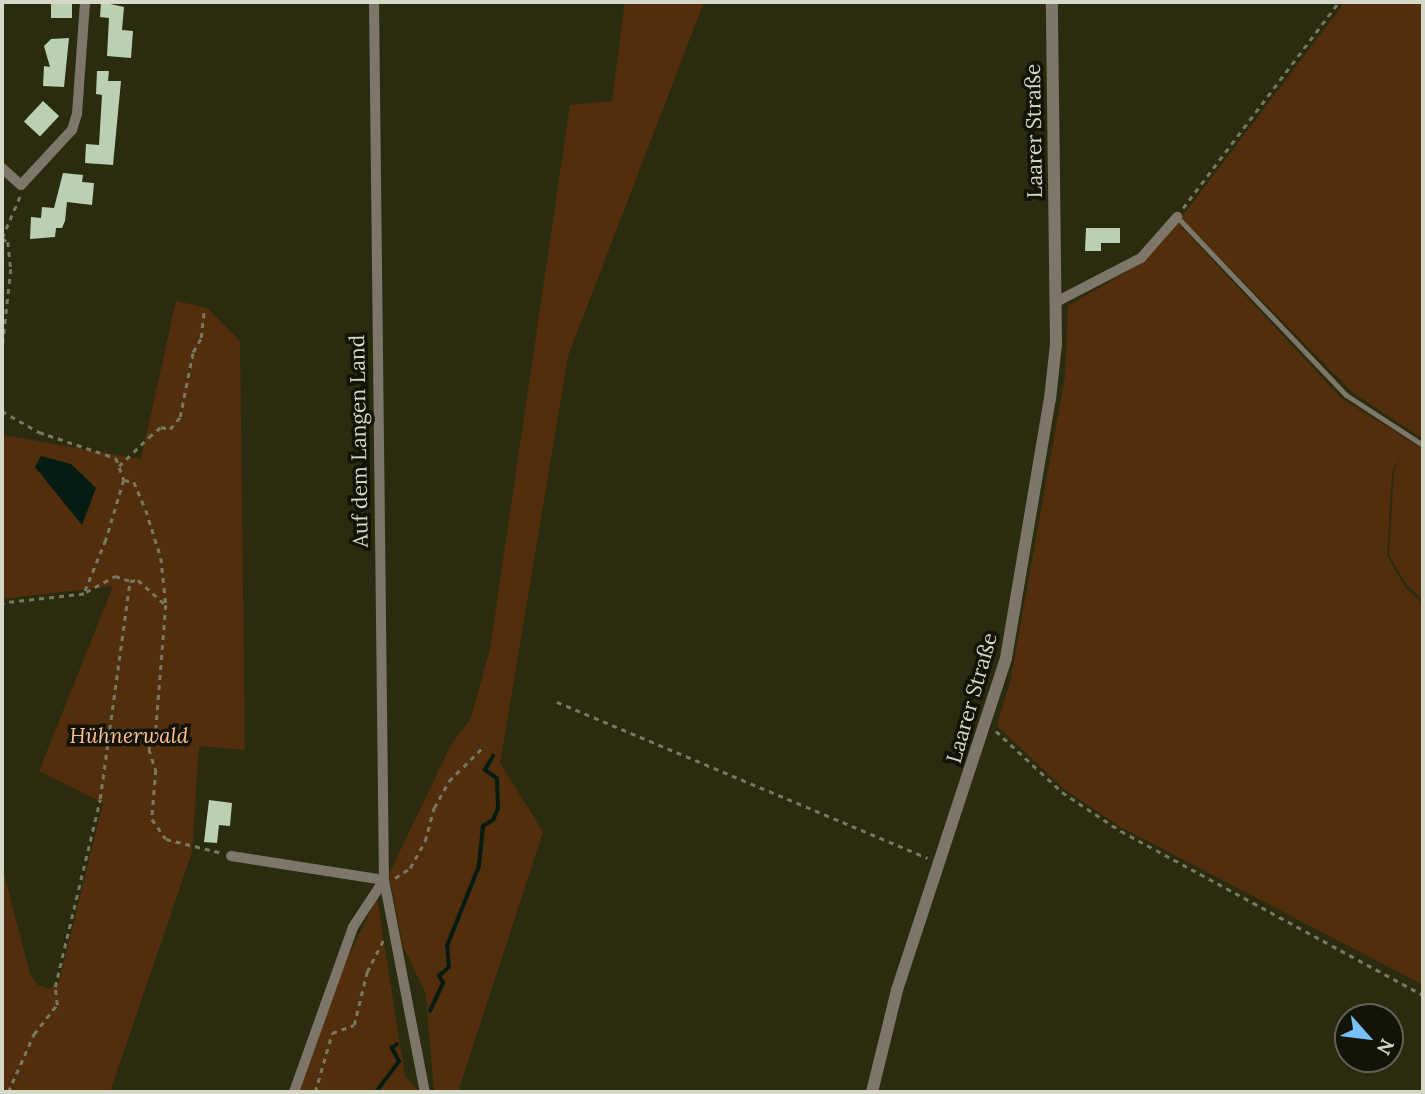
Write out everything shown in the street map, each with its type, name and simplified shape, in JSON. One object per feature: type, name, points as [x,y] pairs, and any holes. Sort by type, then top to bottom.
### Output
[{"type":"street","points":[[2,168],[21,185],[64,142],[78,114],[85,2]]},
{"type":"street","name":"Auf dem Langen Land","points":[[374,2],[385,885],[425,1092]]},
{"type":"street","name":"Laarer Straße","points":[[872,1092],[886,1028],[987,725],[1006,658],[1050,399],[1056,302],[1052,2]]},
{"type":"street","points":[[1056,302],[1141,258],[1177,217]]},
{"type":"street","points":[[231,856],[385,885],[353,927],[294,1092]]},
{"type":"lane","points":[[1177,217],[1346,395],[1423,445]]},
{"type":"path","points":[[1177,217],[1339,2]]},
{"type":"path","points":[[2,352],[11,270],[8,242],[2,238],[21,185]]},
{"type":"path","points":[[120,466],[161,427],[170,429],[180,417],[193,352],[201,338],[204,310]]},
{"type":"path","points":[[2,411],[39,432],[116,458],[120,466],[124,480],[106,540],[83,594]]},
{"type":"path","points":[[124,480],[134,482],[146,509],[161,558],[166,605],[156,728],[149,749],[156,770],[152,819],[166,839],[231,856]]},
{"type":"path","points":[[2,603],[83,594],[115,576],[130,581],[138,580],[166,605]]},
{"type":"path","points":[[8,1092],[34,1034],[57,1005],[55,987],[100,799],[130,581]]},
{"type":"path","points":[[557,702],[941,863]]},
{"type":"path","points":[[987,725],[1062,792],[1121,831],[1423,995]]},
{"type":"path","points":[[385,885],[410,868],[449,781],[482,747]]},
{"type":"path","points":[[315,1092],[332,1033],[354,1025],[367,972],[391,927]]},
{"type":"green space","points":[[625,2],[704,2],[568,356],[500,763],[543,832],[458,1092],[434,1092],[426,994],[403,946],[389,874],[451,745],[471,718],[490,649],[570,105],[612,101]]},
{"type":"green space","points":[[1345,2],[1423,2],[1423,439],[1352,392],[1181,218]]},
{"type":"green space","points":[[1178,223],[1341,398],[1423,449],[1423,600],[1406,584],[1389,555],[1394,472],[1401,455],[1392,472],[1387,556],[1405,587],[1423,604],[1423,985],[1119,826],[1064,789],[997,726],[1011,678],[1065,376],[1068,306],[1143,262]]},
{"type":"green space","name":"Hühnerwald","points":[[176,301],[207,308],[240,341],[245,750],[199,746],[192,852],[110,1092],[2,1092],[2,866],[30,974],[38,985],[49,989],[59,982],[103,803],[39,771],[113,586],[2,599],[2,435],[141,459]]},
{"type":"green space","points":[[377,898],[405,1076],[420,1092],[299,1092],[336,981]]},
{"type":"shaded area","points":[[41,456],[71,464],[96,488],[82,525],[35,467]]},
{"type":"building","points":[[51,2],[72,2],[72,18],[51,18]]},
{"type":"building","points":[[101,2],[124,7],[122,30],[133,31],[131,58],[107,56],[109,18],[100,17]]},
{"type":"building","points":[[69,38],[64,87],[43,86],[44,66],[50,67],[44,46],[51,39]]},
{"type":"building","points":[[97,71],[109,71],[108,81],[121,81],[113,165],[85,163],[86,144],[99,145],[102,95],[96,94]]},
{"type":"building","points":[[43,101],[59,116],[40,136],[24,121]]},
{"type":"building","points":[[63,173],[83,175],[82,182],[94,183],[92,205],[67,202],[65,221],[62,228],[56,228],[55,237],[30,239],[31,217],[41,218],[42,207],[54,208]]},
{"type":"building","points":[[1086,228],[1120,228],[1120,243],[1101,243],[1101,251],[1085,251]]},
{"type":"building","points":[[209,800],[232,803],[230,826],[219,825],[217,843],[204,842]]},
{"type":"waterway","points":[[430,1011],[443,983],[439,976],[449,967],[447,946],[479,866],[483,826],[493,820],[498,809],[497,779],[485,770],[493,756]]},
{"type":"waterway","points":[[376,1092],[399,1062],[392,1048],[397,1044]]}]
